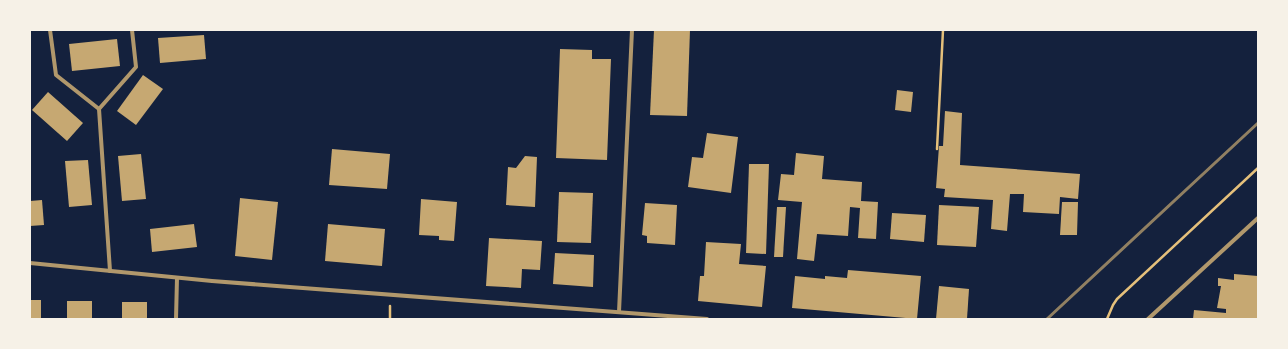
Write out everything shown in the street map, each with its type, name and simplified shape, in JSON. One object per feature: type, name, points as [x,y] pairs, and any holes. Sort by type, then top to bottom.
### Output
[{"type":"street","points":[[50,30],[56,75],[99,109]]},
{"type":"street","points":[[110,271],[99,109],[136,67],[132,30]]},
{"type":"street","points":[[619,312],[632,30]]},
{"type":"street","points":[[1148,319],[1258,218]]},
{"type":"street","points":[[30,263],[177,278],[707,319]]},
{"type":"street","points":[[176,319],[177,278]]},
{"type":"path","points":[[937,149],[943,30]]},
{"type":"path","points":[[1107,319],[1117,299],[1258,168]]},
{"type":"building","points":[[654,30],[690,30],[687,116],[650,115]]},
{"type":"building","points":[[204,35],[206,59],[160,63],[158,38]]},
{"type":"building","points":[[117,39],[120,66],[72,71],[69,44]]},
{"type":"building","points":[[560,49],[592,50],[592,59],[611,59],[607,160],[556,158]]},
{"type":"building","points":[[143,75],[163,89],[136,125],[117,111]]},
{"type":"building","points":[[897,90],[913,92],[911,112],[895,110]]},
{"type":"building","points":[[48,92],[83,123],[67,141],[32,110]]},
{"type":"building","points":[[945,111],[962,113],[960,165],[1080,174],[1078,199],[1060,197],[1059,214],[1023,212],[1024,194],[1010,194],[1007,231],[991,229],[993,200],[944,197],[945,189],[936,188],[939,146],[943,146]]},
{"type":"building","points":[[707,133],[738,137],[731,193],[688,187],[692,157],[703,158]]},
{"type":"building","points":[[332,149],[390,154],[387,189],[329,185]]},
{"type":"building","points":[[796,153],[824,156],[822,179],[862,182],[861,201],[878,202],[876,239],[858,238],[860,208],[850,207],[848,236],[817,234],[814,261],[797,259],[802,202],[778,200],[781,174],[794,175]]},
{"type":"building","points":[[141,154],[146,199],[122,201],[118,156]]},
{"type":"building","points":[[525,156],[537,157],[535,207],[506,205],[508,167],[516,168]]},
{"type":"building","points":[[88,160],[92,205],[69,207],[65,161]]},
{"type":"building","points":[[749,164],[769,164],[766,254],[746,253]]},
{"type":"building","points":[[559,192],[593,193],[591,243],[557,242]]},
{"type":"building","points":[[240,198],[278,202],[272,260],[235,256]]},
{"type":"building","points":[[421,199],[457,202],[454,241],[439,240],[439,236],[419,235]]},
{"type":"building","points":[[42,200],[44,225],[30,226],[30,201]]},
{"type":"building","points":[[1062,202],[1078,202],[1077,235],[1060,235]]},
{"type":"building","points":[[645,203],[677,205],[675,245],[647,243],[647,236],[642,235]]},
{"type":"building","points":[[939,205],[979,207],[976,247],[937,245]]},
{"type":"building","points":[[777,207],[786,207],[783,257],[774,257]]},
{"type":"building","points":[[892,213],[926,215],[924,242],[890,239]]},
{"type":"building","points":[[194,224],[197,247],[152,252],[150,229]]},
{"type":"building","points":[[328,224],[385,229],[382,266],[325,261]]},
{"type":"building","points":[[489,238],[542,241],[540,270],[522,269],[521,288],[486,286]]},
{"type":"building","points":[[706,242],[741,244],[739,264],[766,266],[762,307],[698,301],[700,276],[704,276]]},
{"type":"building","points":[[555,253],[594,255],[593,287],[553,284]]},
{"type":"building","points":[[848,270],[921,276],[917,319],[792,308],[795,276],[825,279],[825,276],[847,278]]},
{"type":"building","points":[[1234,274],[1258,276],[1257,319],[1193,319],[1194,310],[1226,313],[1226,309],[1217,308],[1221,286],[1218,286],[1218,278],[1234,280]]},
{"type":"building","points":[[939,286],[969,289],[967,319],[936,319]]},
{"type":"building","points":[[30,300],[41,300],[41,319],[30,319]]},
{"type":"building","points":[[67,301],[92,301],[92,319],[67,319]]},
{"type":"building","points":[[122,302],[147,302],[147,319],[122,319]]},
{"type":"railway","points":[[1047,319],[1258,123]]}]
